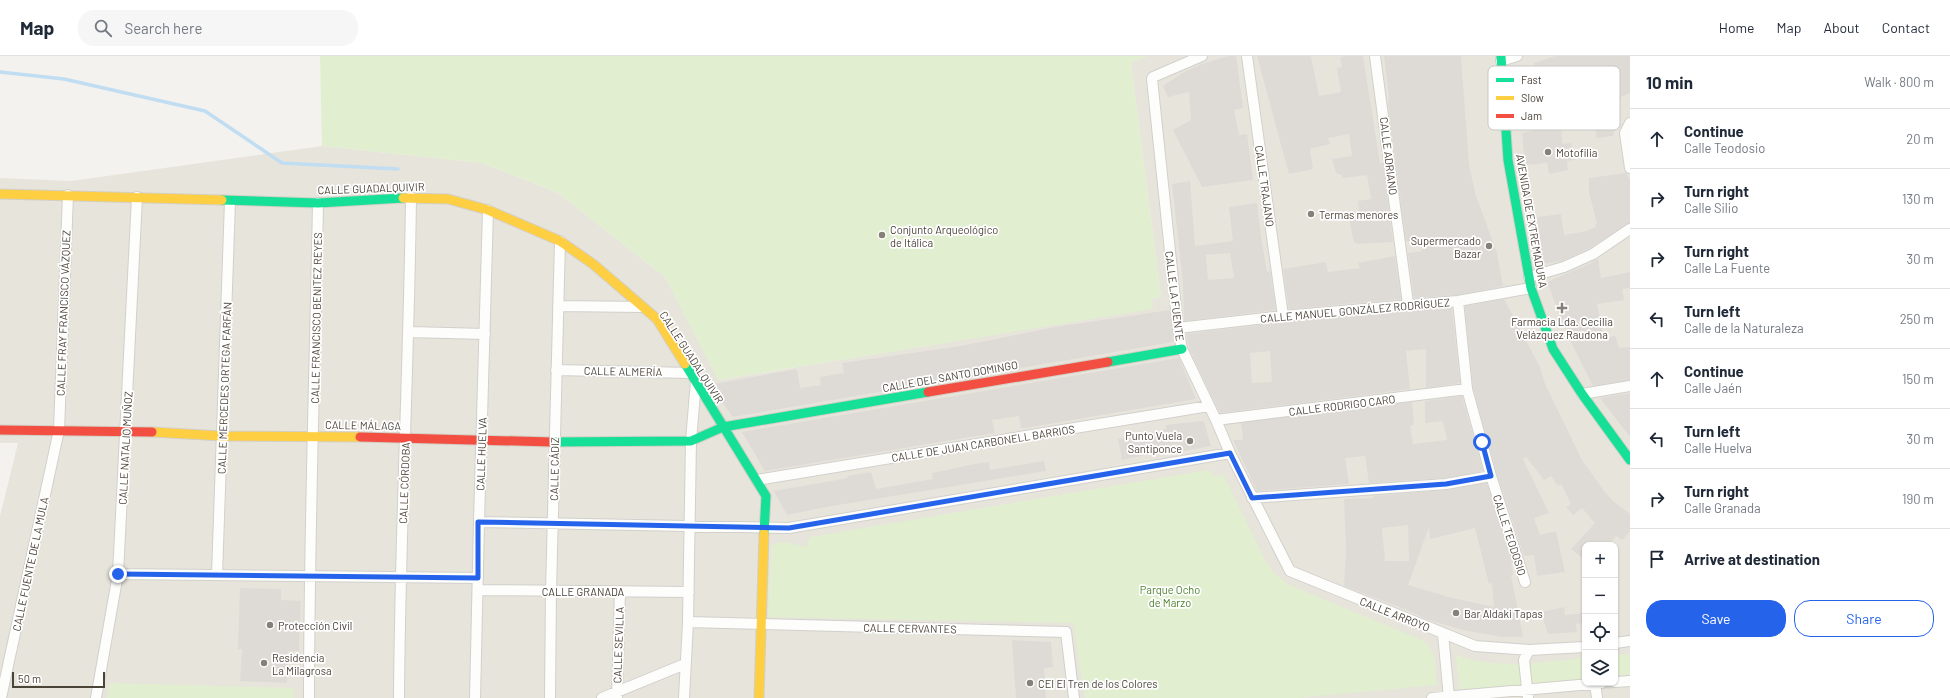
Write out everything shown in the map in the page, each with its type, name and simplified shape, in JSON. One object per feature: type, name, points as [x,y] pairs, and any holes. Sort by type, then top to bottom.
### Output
[{"type":"street","name":"CALLE LA FUENTE","points":[[1202,56],[1153,77],[1152,79],[1178,328],[1182,349],[1252,498]]},
{"type":"street","name":"CALLE TRAJANO","points":[[1247,56],[1283,316]]},
{"type":"street","name":"CALLE ADRIANO","points":[[1375,56],[1408,304]]},
{"type":"street","points":[[1501,58],[1517,56]]},
{"type":"street","points":[[1630,123],[1625,133],[1630,168]]},
{"type":"street","name":"AVENIDA DE EXTREMADURA","points":[[1506,130],[1508,160],[1531,288],[1553,349],[1582,394],[1630,460]]},
{"type":"street","name":"CALLE GUADALQUIVIR","points":[[0,194],[318,203],[410,197],[448,199],[488,210],[560,241],[593,264],[657,319],[766,496],[760,624],[759,698]]},
{"type":"street","name":"CALLE FRAY FRANCISCO VÁZQUEZ","points":[[59,430],[68,196]]},
{"type":"street","name":"CALLE NATALIO MUÑOZ","points":[[96,698],[118,574],[137,197]]},
{"type":"street","name":"CALLE CÓRDOBA","points":[[399,698],[400,577],[409,332],[410,197]]},
{"type":"street","name":"CALLE MERCEDES ORTEGA FARFÁN","points":[[217,575],[230,201]]},
{"type":"street","name":"CALLE FRANCISCO BENITEZ REYES","points":[[309,698],[309,576],[314,436],[318,203]]},
{"type":"street","name":"CALLE HUELVA","points":[[475,698],[478,522],[482,439],[488,210]]},
{"type":"street","points":[[1529,277],[1564,267],[1586,257],[1630,229]]},
{"type":"street","name":"CALLE CÁDIZ","points":[[550,698],[554,442],[560,241]]},
{"type":"street","name":"CALLE MANUEL GONZÁLEZ RODRÍGUEZ","points":[[1178,328],[1283,316],[1408,304],[1458,301],[1531,288]]},
{"type":"street","name":"CALLE TEODOSIO","points":[[1458,301],[1467,389],[1491,476],[1524,582]]},
{"type":"street","points":[[558,306],[642,307]]},
{"type":"street","points":[[409,332],[485,334]]},
{"type":"street","name":"CALLE DEL SANTO DOMINGO","points":[[723,427],[1182,349]]},
{"type":"street","name":"CALLE ALMERÍA","points":[[556,370],[693,377]]},
{"type":"street","points":[[684,698],[689,592],[689,526],[693,377]]},
{"type":"street","points":[[1582,394],[1630,386]]},
{"type":"street","name":"CALLE RODRIGO CARO","points":[[1216,420],[1467,389]]},
{"type":"street","name":"CALLE DE JUAN CARBONELL BARRIOS","points":[[757,480],[1209,406]]},
{"type":"street","name":"CALLE MÁLAGA","points":[[0,430],[126,430],[222,436],[405,437],[554,442],[691,441],[723,427]]},
{"type":"street","name":"CALLE FUENTE DE LA MULA","points":[[1,698],[59,430]]},
{"type":"street","points":[[478,522],[789,528],[1230,453]]},
{"type":"street","points":[[1252,498],[1446,484],[1491,476]]},
{"type":"street","name":"CALLE ARROYO","points":[[1252,498],[1290,571],[1475,646],[1529,650],[1582,647]]},
{"type":"street","points":[[118,574],[478,578]]},
{"type":"street","name":"CALLE GRANADA","points":[[478,590],[689,592]]},
{"type":"street","name":"CALLE SEVILLA","points":[[617,695],[620,591]]},
{"type":"street","name":"CALLE CERVANTES","points":[[688,622],[1066,632],[1074,698]]},
{"type":"street","points":[[1444,634],[1449,697]]},
{"type":"street","points":[[1618,643],[1630,641]]},
{"type":"street","points":[[1528,694],[1524,660],[1529,650]]},
{"type":"street","points":[[602,698],[617,695],[685,664]]},
{"type":"street","points":[[1618,682],[1630,680]]},
{"type":"street","points":[[1432,698],[1528,694],[1582,685]]},
{"type":"street","points":[[1597,686],[1597,698]]},
{"type":"shaded area","points":[[1147,56],[1630,56],[1630,698],[0,698],[0,516],[18,443],[0,443],[0,178],[71,181],[322,146],[482,163],[558,193],[665,277],[719,380],[997,334],[1161,297],[1131,63]]},
{"type":"green space","name":"Conjunto Arqueológico de Itálica","points":[[320,56],[1147,56],[1131,63],[1161,297],[1152,299],[1153,309],[718,380],[665,277],[558,193],[482,163],[322,146]]},
{"type":"green space","name":"Parque Ocho de Marzo","points":[[1208,470],[1216,477],[1223,474],[1264,558],[1274,573],[1289,585],[1422,640],[1431,649],[1435,660],[1437,685],[1296,698],[1085,698],[1073,623],[768,617],[771,545],[783,542],[806,547],[810,537]]},
{"type":"green space","points":[[1630,654],[1630,678],[1618,679],[1618,655]]},
{"type":"green space","points":[[1456,655],[1472,660],[1503,664],[1536,663],[1582,658],[1582,682],[1460,694]]},
{"type":"green space","points":[[110,683],[294,688],[294,698],[107,698]]},
{"type":"building","points":[[1228,56],[1236,56],[1243,108],[1234,110],[1239,135],[1247,134],[1253,180],[1202,187],[1173,130],[1191,120],[1189,92],[1168,97],[1163,86],[1182,73],[1202,64]]},
{"type":"building","points":[[1257,56],[1311,56],[1319,96],[1341,92],[1337,68],[1342,67],[1340,58],[1344,56],[1363,56],[1380,163],[1383,163],[1393,242],[1354,243],[1348,214],[1354,214],[1354,212],[1359,211],[1358,201],[1371,199],[1367,175],[1343,178],[1342,175],[1336,173],[1332,159],[1352,156],[1349,134],[1328,138],[1330,144],[1310,149],[1313,169],[1289,174]]},
{"type":"building","points":[[1384,56],[1461,56],[1469,165],[1475,193],[1497,253],[1503,286],[1457,295],[1414,298],[1408,253],[1422,251],[1420,241],[1406,241],[1388,104],[1389,97]]},
{"type":"building","points":[[1555,56],[1630,56],[1630,93],[1621,97],[1620,102],[1620,66],[1535,66],[1534,63]]},
{"type":"building","name":"Motofilia","points":[[1537,130],[1561,130],[1562,144],[1571,143],[1574,160],[1567,161],[1568,170],[1549,174],[1547,163],[1525,165],[1522,133]]},
{"type":"building","points":[[1596,130],[1614,130],[1613,136],[1597,138]]},
{"type":"building","points":[[1626,173],[1630,179],[1630,223],[1590,248],[1562,261],[1542,264],[1537,217],[1561,214],[1564,235],[1587,231],[1596,227],[1595,224],[1597,224],[1589,192],[1589,178]]},
{"type":"building","points":[[1190,181],[1195,246],[1233,241],[1229,207],[1257,203],[1267,272],[1270,271],[1276,310],[1184,321],[1183,282],[1172,184]],"holes":[[[1230,253],[1234,278],[1208,280],[1206,255]]]},
{"type":"building","points":[[1395,256],[1401,299],[1289,309],[1283,269],[1326,262],[1328,272],[1360,268],[1358,263]]},
{"type":"building","points":[[1598,259],[1601,278],[1630,272],[1630,288],[1622,289],[1624,300],[1597,304],[1604,341],[1615,335],[1619,348],[1630,347],[1630,380],[1593,386],[1567,334],[1547,282]]},
{"type":"building","points":[[1504,299],[1540,367],[1545,384],[1582,460],[1604,491],[1613,501],[1630,514],[1630,532],[1622,540],[1616,536],[1611,542],[1582,542],[1582,558],[1571,549],[1595,523],[1582,508],[1573,515],[1566,507],[1571,504],[1561,484],[1558,486],[1551,476],[1544,480],[1526,457],[1523,459],[1549,513],[1534,518],[1540,535],[1556,531],[1565,572],[1537,576],[1534,555],[1524,556],[1497,474],[1473,388],[1465,306]]},
{"type":"building","points":[[1452,308],[1460,383],[1426,388],[1426,349],[1406,351],[1410,389],[1220,413],[1190,351],[1186,334],[1284,322]],"holes":[[[1270,351],[1272,382],[1252,383],[1250,353]]]},
{"type":"building","points":[[1170,310],[1174,342],[733,417],[722,402],[714,384],[797,369],[800,388],[821,385],[820,377],[844,373],[842,363],[961,346],[1055,327]]},
{"type":"building","points":[[1179,358],[1196,399],[1025,428],[1021,428],[1019,416],[992,420],[995,433],[765,471],[742,432]]},
{"type":"building","points":[[1630,393],[1630,437],[1600,398]]},
{"type":"building","points":[[1462,396],[1483,471],[1445,478],[1369,483],[1365,456],[1345,458],[1349,484],[1257,491],[1233,440],[1243,440],[1241,423],[1412,402],[1414,425],[1410,426],[1413,444],[1447,440],[1443,421],[1425,423],[1425,401]]},
{"type":"building","name":"Punto Vuela Santiponce","points":[[1201,421],[1204,422],[1211,446],[1179,452],[1177,444],[1153,448],[1154,453],[1122,460],[1118,439],[1166,429],[1166,425]]},
{"type":"building","points":[[1044,461],[1046,471],[826,507],[787,515],[774,491],[848,478],[847,476],[871,472],[876,489],[933,479],[932,473],[975,464],[989,462],[990,470]]},
{"type":"building","points":[[1487,483],[1511,559],[1513,575],[1511,575],[1523,637],[1502,637],[1463,630],[1426,619],[1407,610],[1344,586],[1346,551],[1344,499],[1374,498],[1373,496],[1447,490]],"holes":[[[1408,525],[1409,561],[1385,561],[1382,528]],[[1429,527],[1430,539],[1475,528],[1489,584],[1492,583],[1494,607],[1443,596],[1446,596],[1408,585]]]},
{"type":"building","name":"Protección Civil","points":[[240,588],[281,589],[281,600],[301,601],[299,651],[288,651],[287,683],[240,681],[242,649],[238,649]]},
{"type":"building","points":[[1564,607],[1565,615],[1582,613],[1582,623],[1576,624],[1577,632],[1548,634],[1541,612]]},
{"type":"building","name":"CEI El Tren de los Colores","points":[[1012,640],[1051,642],[1053,667],[1044,668],[1046,698],[1016,698]]},
{"type":"waterway","points":[[0,72],[64,79],[205,111],[282,163],[398,169]]},
{"type":"traffic: fast","points":[[1501,56],[1502,66]]},
{"type":"traffic: fast","points":[[1506,130],[1508,160],[1531,288],[1553,349],[1582,394],[1630,460]]},
{"type":"traffic: fast","points":[[222,200],[318,203],[403,198]]},
{"type":"traffic: fast","points":[[1108,362],[1182,349]]},
{"type":"traffic: fast","points":[[685,364],[766,496],[764,533]]},
{"type":"traffic: fast","points":[[552,442],[691,441],[723,427],[928,392]]},
{"type":"traffic: slow","points":[[0,194],[222,200]]},
{"type":"traffic: slow","points":[[403,198],[448,199],[488,210],[560,241],[593,264],[657,319],[685,364]]},
{"type":"traffic: slow","points":[[152,432],[222,436],[360,437]]},
{"type":"traffic: slow","points":[[759,698],[764,533]]},
{"type":"traffic: jam","points":[[928,392],[1108,362]]},
{"type":"traffic: jam","points":[[0,430],[152,432]]},
{"type":"traffic: jam","points":[[360,437],[552,442]]},
{"type":"place","name":"Motofilia","points":[[1548,152]]},
{"type":"place","name":"Termas menores","points":[[1311,214]]},
{"type":"place","name":"Conjunto Arqueológico de Itálica","points":[[882,235]]},
{"type":"place","name":"Supermercado Bazar","points":[[1489,246]]},
{"type":"place","name":"Farmacia Lda. Cecilia Velázquez Raudona","points":[[1562,308]]},
{"type":"place","name":"Punto Vuela Santiponce","points":[[1190,441]]},
{"type":"place","name":"Bar Aldaki Tapas","points":[[1456,613]]},
{"type":"place","name":"Protección Civil","points":[[270,625]]},
{"type":"place","name":"Residencia La Milagrosa","points":[[264,663]]},
{"type":"place","name":"CEI El Tren de los Colores","points":[[1030,683]]},
{"type":"route","points":[[118,574],[478,578],[478,522],[789,528],[1230,453],[1252,498],[1446,484],[1491,476],[1482,442]]}]
